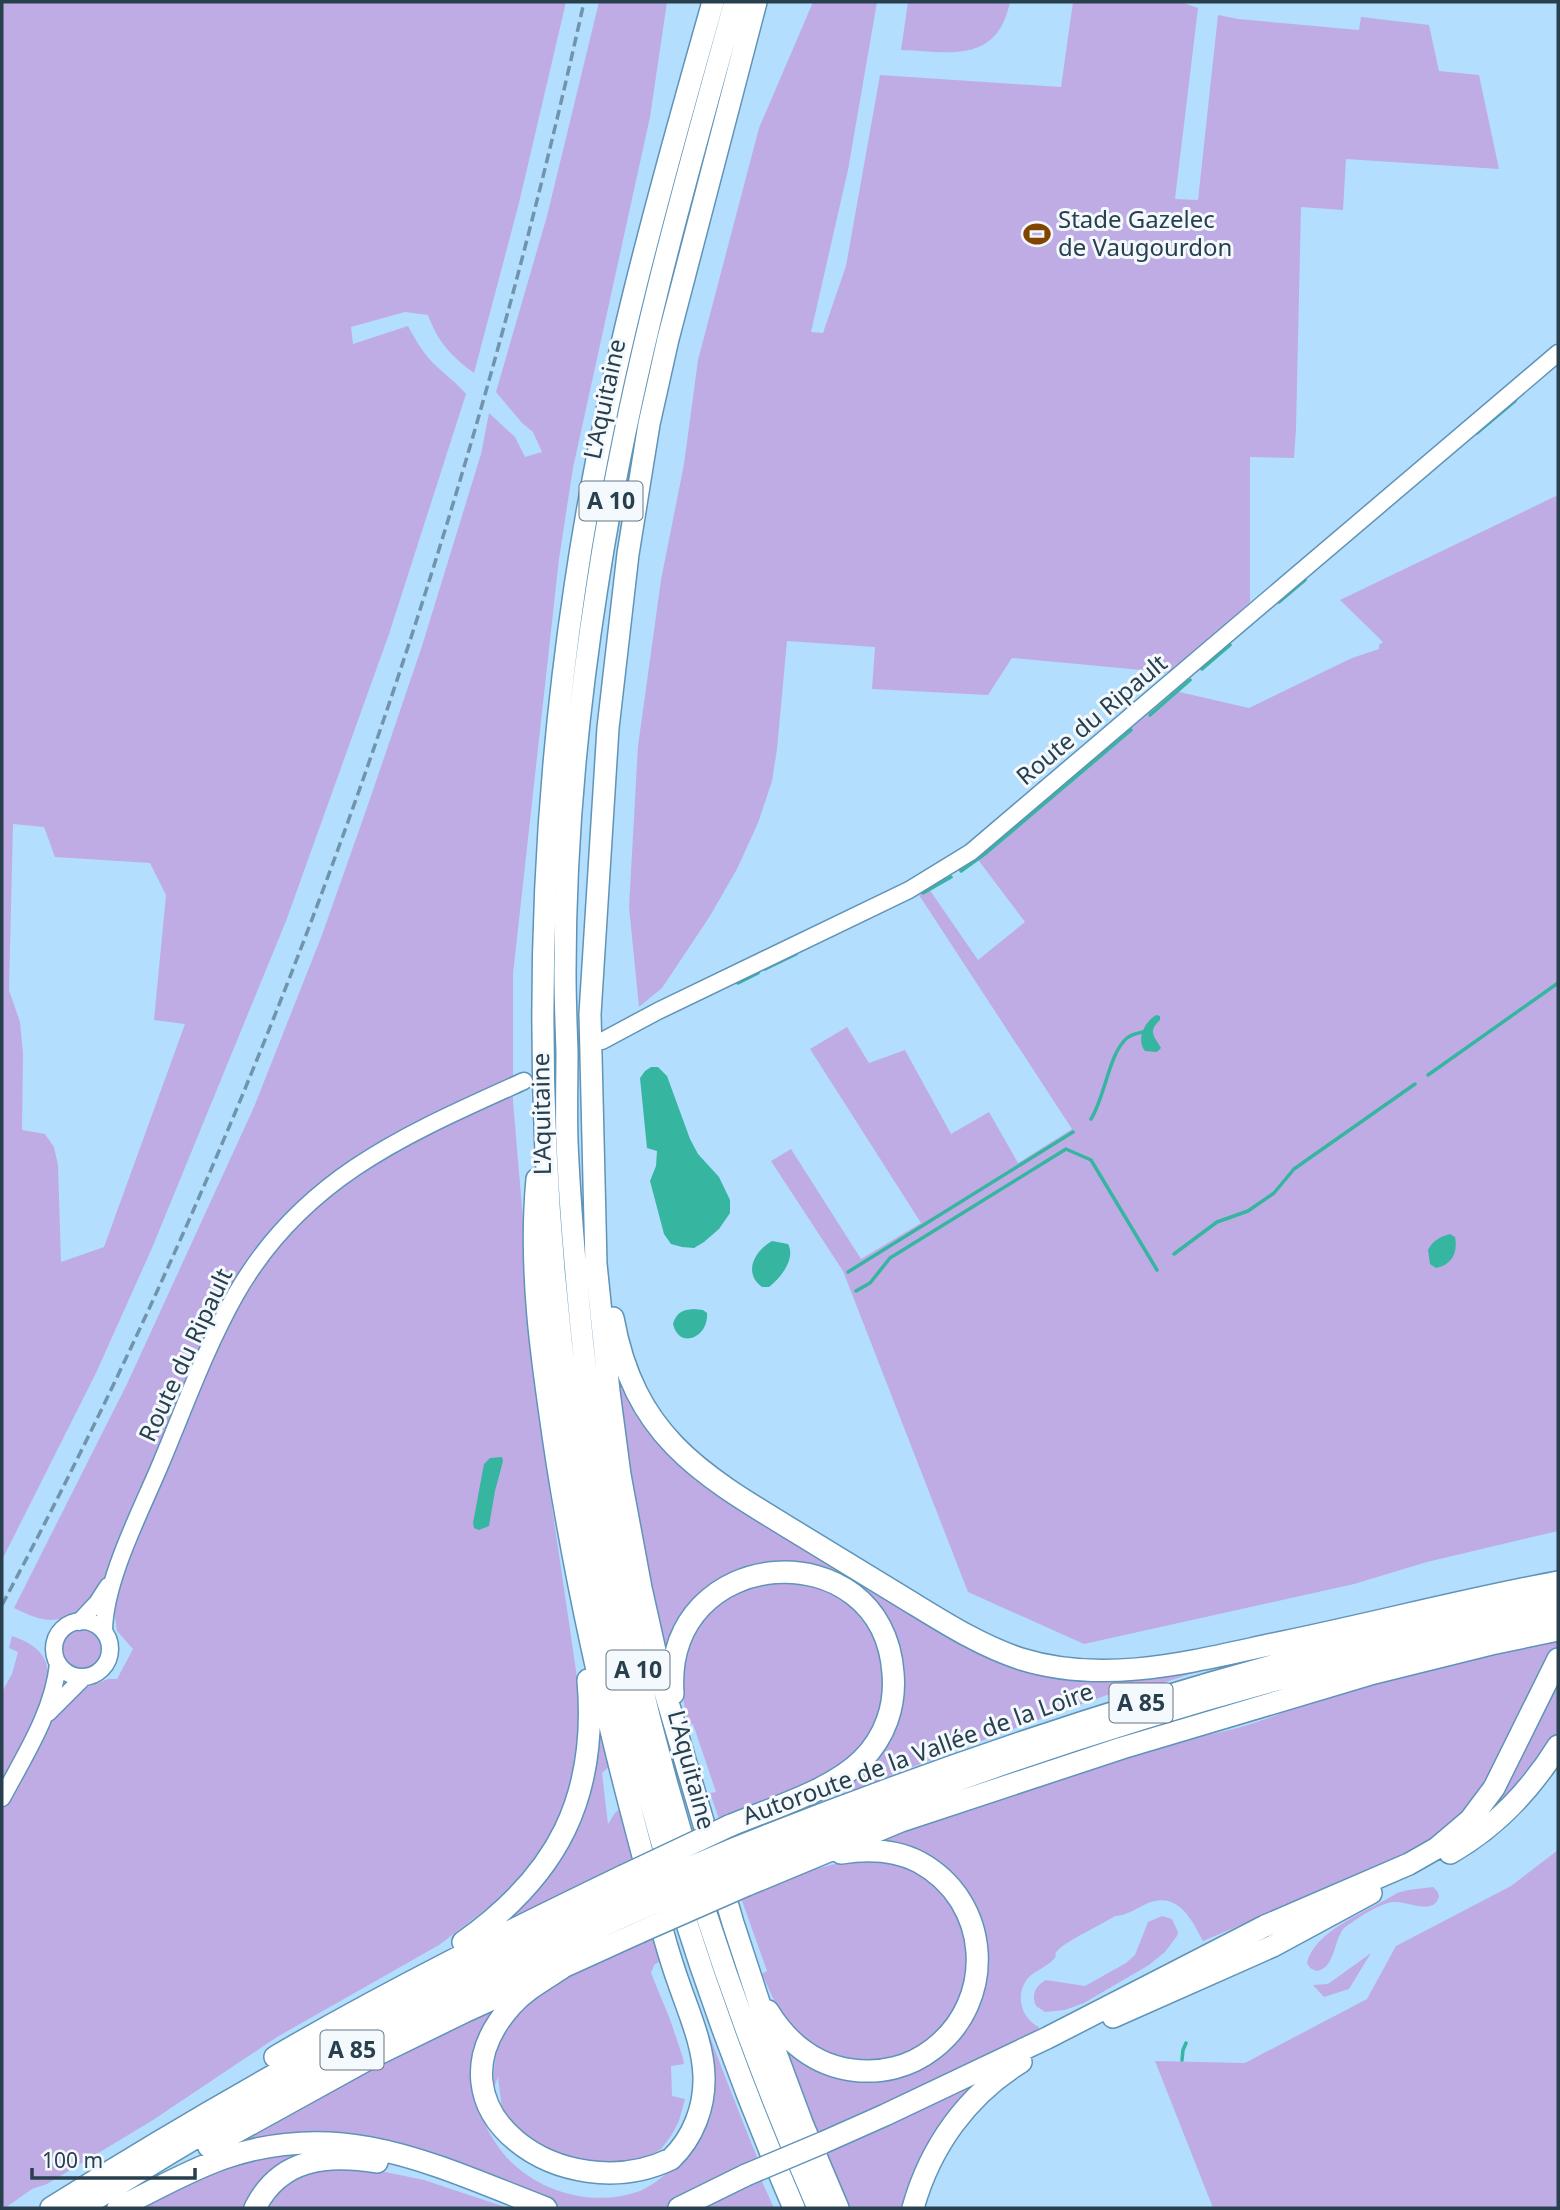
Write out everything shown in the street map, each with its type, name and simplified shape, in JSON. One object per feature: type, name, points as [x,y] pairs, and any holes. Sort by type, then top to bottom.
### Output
[{"type":"highway","name":"L'Aquitaine","points":[[713,2],[654,213],[623,337],[596,462],[574,588],[548,843],[543,970],[544,1108],[551,1241],[565,1375],[586,1524],[611,1649],[655,1823],[700,1968],[741,2079],[794,2208]]},
{"type":"highway","name":"L'Aquitaine","points":[[735,2],[644,341],[617,466],[596,592],[580,718],[570,844],[565,971],[567,1140],[575,1267],[595,1436],[620,1582],[651,1726],[673,1809],[724,1971],[768,2091],[818,2208]]},
{"type":"highway","points":[[756,2],[668,339],[649,424],[631,532],[608,727],[592,970],[590,1054],[596,1264],[608,1391],[620,1475],[662,1682],[696,1803],[787,2085],[838,2208]]},
{"type":"highway","points":[[544,1108],[534,1213],[538,1318],[566,1517],[584,1611],[624,1786],[675,1974],[695,2030],[704,2075],[703,2098],[698,2118],[676,2155],[659,2170],[622,2188],[577,2190]]},
{"type":"highway","points":[[594,1180],[611,1309],[620,1352],[645,1407],[670,1442],[702,1472],[728,1490],[944,1623],[1001,1652],[1041,1665],[1073,1670],[1148,1669],[1558,1582]]},
{"type":"highway","points":[[546,2180],[520,2163],[504,2147],[493,2129],[484,2099],[483,2068],[488,2046],[498,2024],[510,2007],[525,1993],[562,1968],[631,1904],[729,1826],[824,1786],[861,1762],[885,1727],[894,1686],[893,1664],[878,1624],[866,1608],[849,1593],[832,1582],[810,1574],[770,1572],[748,1577],[729,1586],[711,1598],[696,1614],[685,1631],[677,1652],[673,1690],[679,1738]]},
{"type":"highway","name":"Autoroute de la Vallée de la Loire","points":[[741,1866],[940,1770],[1144,1702],[1362,1641],[1558,1598]]},
{"type":"highway","points":[[395,1989],[505,1910],[547,1863],[567,1826],[582,1786],[589,1745],[590,1704],[584,1611]]},
{"type":"highway","name":"Autoroute de la Vallée de la Loire","points":[[631,1904],[741,1866],[946,1785],[1159,1714],[1366,1657],[1558,1614]]},
{"type":"highway","points":[[798,1864],[901,1821],[1122,1748],[1387,1670],[1558,1630]]},
{"type":"highway","points":[[679,2208],[717,2187],[885,2115],[1047,2038],[1265,1926],[1409,1864],[1437,1848],[1470,1820],[1494,1788],[1558,1659]]},
{"type":"highway","points":[[913,2208],[929,2164],[944,2138],[976,2097],[1009,2069],[1053,2044],[1281,1942],[1452,1852],[1487,1829],[1516,1803],[1558,1746]]},
{"type":"highway","points":[[94,2181],[200,2103],[395,1989],[507,1931],[631,1904],[741,1866],[798,1864],[839,1853],[877,1850],[907,1858],[933,1871],[950,1887],[963,1904],[977,1945],[975,1989],[968,2008],[956,2027],[942,2043],[924,2056],[884,2070],[843,2069],[801,2050],[785,2035],[751,1977]]},
{"type":"highway","name":"A 85","points":[[51,2208],[233,2097],[383,2015],[525,1942],[631,1904]]},
{"type":"highway","name":"A 85","points":[[81,2208],[223,2122],[352,2049],[631,1904]]},
{"type":"highway","points":[[108,2208],[324,2082],[464,2012],[562,1968]]},
{"type":"highway","points":[[118,2208],[224,2158],[276,2145],[317,2142],[358,2144],[399,2153],[546,2208]]},
{"type":"highway","points":[[255,2208],[265,2192],[282,2176],[303,2164],[337,2157],[388,2164],[510,2194]]},
{"type":"main road","name":"Route du Ripault","points":[[602,1041],[658,1011],[909,890],[936,876],[971,852],[1558,353]]},
{"type":"main road","name":"Route du Ripault","points":[[79,1622],[97,1603],[113,1578],[218,1330],[237,1292],[274,1240],[318,1194],[370,1156],[432,1123],[524,1081]]},
{"type":"main road","name":"Route du Ripault","points":[[104,1632],[113,1578]]},
{"type":"main road","points":[[2,1798],[46,1715],[56,1682],[58,1664],[54,1648],[58,1635],[70,1624],[93,1623],[104,1632],[109,1643],[108,1658],[100,1670],[84,1677],[46,1715]]},
{"type":"main road","points":[[58,1664],[69,1674],[84,1677]]},
{"type":"shaded area","points":[[2,2],[566,2],[519,203],[474,373],[446,348],[428,315],[405,312],[351,327],[353,344],[408,326],[429,359],[466,394],[389,634],[286,921],[152,1248],[96,1373],[2,1560]],"holes":[[[13,824],[44,827],[55,857],[150,863],[166,895],[154,1020],[185,1024],[104,1247],[61,1262],[58,1165],[54,1147],[45,1134],[22,1130],[23,1053],[20,1022],[9,990]]]},
{"type":"shaded area","points":[[599,2],[667,2],[650,117],[573,468],[559,559],[513,974],[513,1101],[541,1432],[578,1684],[580,1734],[567,1801],[544,1845],[512,1889],[439,1945],[277,2037],[153,2120],[2,2208],[2,1692],[12,1674],[18,1652],[9,1648],[12,1636],[34,1647],[44,1657],[48,1681],[71,1693],[108,1679],[117,1679],[133,1649],[117,1631],[114,1610],[92,1600],[72,1614],[54,1620],[36,1617],[14,1608],[127,1384],[254,1107],[322,935],[422,646],[481,454],[489,413],[515,437],[525,457],[542,452],[533,432],[496,392],[547,216]]},
{"type":"shaded area","points":[[813,2],[877,2],[848,170],[811,332],[823,333],[846,266],[880,75],[1061,87],[1073,2],[1181,2],[1198,8],[1175,199],[1198,200],[1218,15],[1359,30],[1361,17],[1429,25],[1439,71],[1479,75],[1499,169],[1346,159],[1343,210],[1301,207],[1294,458],[1250,457],[1250,602],[1173,673],[1012,658],[988,695],[872,689],[875,647],[787,641],[772,781],[758,823],[737,869],[710,916],[662,988],[639,1007],[629,907],[638,746],[661,580],[684,464],[698,360],[759,128]]},
{"type":"shaded area","points":[[908,2],[1010,2],[1004,22],[995,36],[983,45],[969,50],[937,52],[901,50]]},
{"type":"shaded area","points":[[1558,495],[1558,1531],[1427,1562],[1354,1584],[1084,1644],[968,1592],[843,1271],[771,1161],[791,1149],[861,1259],[921,1223],[810,1049],[847,1027],[869,1063],[905,1050],[951,1134],[989,1112],[1018,1163],[1072,1129],[919,895],[929,889],[978,960],[1025,922],[976,857],[1175,691],[1249,708],[1352,658],[1379,649],[1383,642],[1340,600]]},
{"type":"shaded area","points":[[1156,1015],[1160,1016],[1160,1020],[1153,1034],[1161,1048],[1157,1052],[1145,1051],[1141,1037],[1148,1022]]},
{"type":"shaded area","points":[[651,1067],[658,1067],[667,1076],[690,1139],[698,1154],[719,1177],[730,1200],[730,1213],[719,1229],[694,1248],[671,1244],[664,1234],[650,1181],[656,1166],[657,1151],[647,1148],[640,1078]]},
{"type":"shaded area","points":[[1450,1234],[1455,1237],[1455,1253],[1450,1261],[1436,1268],[1430,1264],[1428,1250],[1437,1239]]},
{"type":"shaded area","points":[[772,1241],[788,1244],[789,1261],[769,1287],[762,1287],[753,1275],[753,1262],[760,1250]]},
{"type":"shaded area","points":[[694,1309],[707,1313],[703,1329],[693,1338],[681,1337],[673,1324],[676,1317],[680,1312]]},
{"type":"shaded area","points":[[617,1364],[670,1447],[1027,1665],[1211,1667],[1130,1694],[1107,1695],[852,1790],[841,1788],[891,1728],[874,1608],[769,1566],[676,1639],[664,1661],[626,1465]]},
{"type":"shaded area","points":[[502,1457],[489,1526],[479,1530],[474,1528],[473,1523],[484,1464],[490,1458]]},
{"type":"shaded area","points":[[779,1578],[813,1583],[846,1600],[876,1638],[886,1693],[870,1738],[853,1757],[832,1772],[720,1822],[710,1793],[716,1792],[693,1724],[688,1725],[680,1682],[685,1651],[709,1612],[733,1593]]},
{"type":"shaded area","points":[[82,1629],[90,1630],[96,1635],[101,1641],[101,1657],[96,1663],[90,1668],[82,1669],[74,1668],[68,1663],[63,1657],[62,1649],[63,1641],[68,1635],[74,1630]]},
{"type":"shaded area","points":[[1558,1637],[1558,1643],[1508,1746],[1468,1812],[1422,1848],[1203,1941],[1188,1915],[1174,1903],[1157,1901],[1115,1916],[1062,1947],[1053,1960],[1025,1982],[1021,2004],[1027,2017],[1039,2027],[1037,2032],[820,2136],[812,2130],[779,2037],[885,2074],[975,2002],[965,1899],[868,1842],[1183,1739],[1248,1725],[1310,1700]]},
{"type":"shaded area","points":[[1558,1674],[1558,1736],[1553,1745],[1475,1832]]},
{"type":"shaded area","points":[[598,1730],[603,1732],[599,1734],[603,1747],[606,1746],[610,1766],[602,1773],[608,1824],[615,1813],[623,1808],[637,1857],[489,1930],[537,1883]]},
{"type":"shaded area","points":[[1558,1850],[1558,2208],[1213,2208],[1155,2061],[1245,2063],[1367,1999],[1396,1946],[1511,1886]]},
{"type":"shaded area","points":[[854,1859],[882,1860],[930,1877],[958,1910],[970,1960],[958,2009],[928,2043],[892,2060],[861,2063],[828,2055],[799,2037],[779,2011],[762,1974],[767,1971],[741,1898],[808,1871]]},
{"type":"shaded area","points":[[1433,1887],[1439,1897],[1436,1903],[1426,1907],[1394,1902],[1375,1908],[1344,1928],[1331,1959],[1323,1969],[1317,1971],[1310,1968],[1307,1963],[1312,1951],[1320,1941],[1345,1922],[1397,1893]]},
{"type":"shaded area","points":[[1162,1916],[1172,1919],[1177,1936],[1165,1952],[1149,1965],[1084,2003],[1065,2010],[1045,2012],[1036,2006],[1035,1991],[1046,1980],[1085,1986],[1126,1963],[1135,1955],[1148,1922]]},
{"type":"shaded area","points":[[673,1928],[724,2075],[759,2162],[698,2189],[668,2208],[558,2208],[384,2146],[200,2161],[254,2129],[511,1997],[496,2018],[482,2101],[484,2121],[495,2142],[507,2158],[523,2172],[559,2191],[599,2198],[640,2191],[669,2170],[705,2122],[666,1931]]},
{"type":"shaded area","points":[[655,1936],[662,1960],[654,1965],[651,1973],[684,2064],[671,2066],[672,2096],[685,2099],[679,2121],[661,2149],[636,2164],[547,2164],[502,2109],[498,2077],[494,2087],[496,2055],[503,2032],[518,2010],[533,1996],[596,1961]]},
{"type":"shaded area","points":[[1371,1953],[1349,1989],[1324,1997],[1313,1985],[1328,1984]]},
{"type":"shaded area","points":[[996,2073],[908,2208],[848,2208],[838,2189],[824,2147]]},
{"type":"shaded area","points":[[268,2154],[293,2154],[295,2159],[249,2208],[142,2208],[212,2171]]},
{"type":"shaded area","points":[[361,2167],[424,2180],[508,2208],[264,2208],[272,2196],[302,2172]]},
{"type":"shaded area","points":[[759,2175],[774,2208],[689,2208]]},
{"type":"waterway","points":[[1477,433],[1515,401]]},
{"type":"waterway","points":[[1279,602],[1305,580]]},
{"type":"waterway","points":[[1202,669],[1230,645]]},
{"type":"waterway","points":[[1150,715],[1190,680]]},
{"type":"waterway","points":[[961,871],[986,853],[1131,730]]},
{"type":"waterway","points":[[923,893],[951,877]]},
{"type":"waterway","points":[[765,969],[796,954]]},
{"type":"waterway","points":[[738,983],[758,973]]},
{"type":"waterway","points":[[1428,1075],[1558,983]]},
{"type":"waterway","points":[[1091,1119],[1111,1064],[1121,1045],[1129,1037],[1143,1032]]},
{"type":"waterway","points":[[1174,1254],[1217,1222],[1248,1211],[1274,1193],[1294,1169],[1415,1084]]},
{"type":"waterway","points":[[848,1272],[1073,1132]]},
{"type":"waterway","points":[[856,1291],[870,1283],[890,1258],[1066,1149],[1091,1160],[1157,1270]]},
{"type":"waterway","points":[[1182,2060],[1186,2043]]},
{"type":"railway","points":[[2,1605],[99,1415],[189,1221],[271,1024],[347,823],[416,621],[479,416],[535,210],[584,2]]},
{"type":"place","name":"Stade Gazelec de Vaugourdon","points":[[1037,234]]}]
